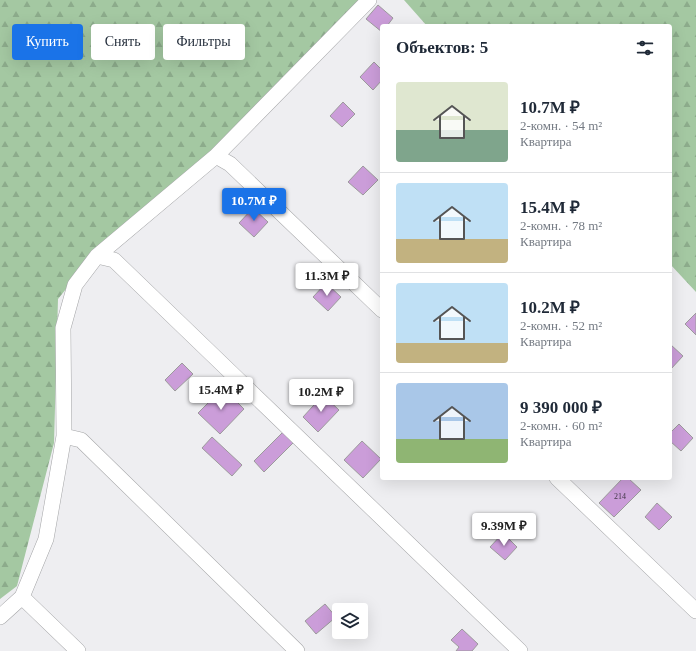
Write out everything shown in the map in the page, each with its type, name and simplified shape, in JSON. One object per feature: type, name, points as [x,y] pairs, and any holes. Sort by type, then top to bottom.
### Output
[{"type":"street","points":[[0,617],[22,597],[46,539],[64,436],[63,328],[75,285],[98,256],[216,156],[369,0]]},
{"type":"street","points":[[216,156],[230,164],[380,308]]},
{"type":"street","points":[[98,256],[114,260],[520,651]]},
{"type":"street","points":[[64,436],[81,440],[297,651]]},
{"type":"street","points":[[559,480],[696,611]]},
{"type":"street","points":[[22,597],[78,651]]},
{"type":"green space","points":[[0,0],[363,0],[202,161],[106,239],[58,299],[54,443],[17,586],[0,599]]},
{"type":"green space","points":[[404,0],[696,0],[696,292],[672,266],[672,24],[425,24]]},
{"type":"building","points":[[378,5],[393,18],[388,24],[380,24],[380,30],[366,19]]},
{"type":"building","points":[[374,62],[380,68],[380,82],[373,90],[360,77]]},
{"type":"building","points":[[343,102],[355,114],[342,127],[330,116]]},
{"type":"building","points":[[363,166],[378,180],[363,195],[348,182]]},
{"type":"building","points":[[253,208],[268,222],[254,237],[239,223]]},
{"type":"building","points":[[326,283],[341,297],[328,311],[313,297]]},
{"type":"building","points":[[696,313],[696,335],[685,324]]},
{"type":"building","points":[[672,346],[683,356],[672,368]]},
{"type":"building","points":[[182,363],[193,374],[175,391],[165,380]]},
{"type":"building","points":[[223,388],[244,409],[220,434],[198,413]]},
{"type":"building","points":[[323,395],[339,410],[318,432],[303,417]]},
{"type":"building","points":[[679,424],[693,438],[681,451],[672,443],[672,431]]},
{"type":"building","points":[[283,432],[294,442],[264,472],[254,461]]},
{"type":"building","points":[[212,437],[242,465],[232,476],[202,448]]},
{"type":"building","points":[[362,441],[380,458],[380,460],[363,478],[344,460]]},
{"type":"building","points":[[621,480],[630,480],[641,490],[614,517],[599,503]]},
{"type":"building","points":[[657,503],[672,517],[659,530],[645,517]]},
{"type":"building","points":[[503,533],[517,547],[505,560],[490,547]]},
{"type":"building","points":[[325,604],[332,612],[332,620],[316,634],[305,621]]},
{"type":"building","points":[[462,629],[478,644],[472,651],[456,651],[459,647],[451,640]]}]
